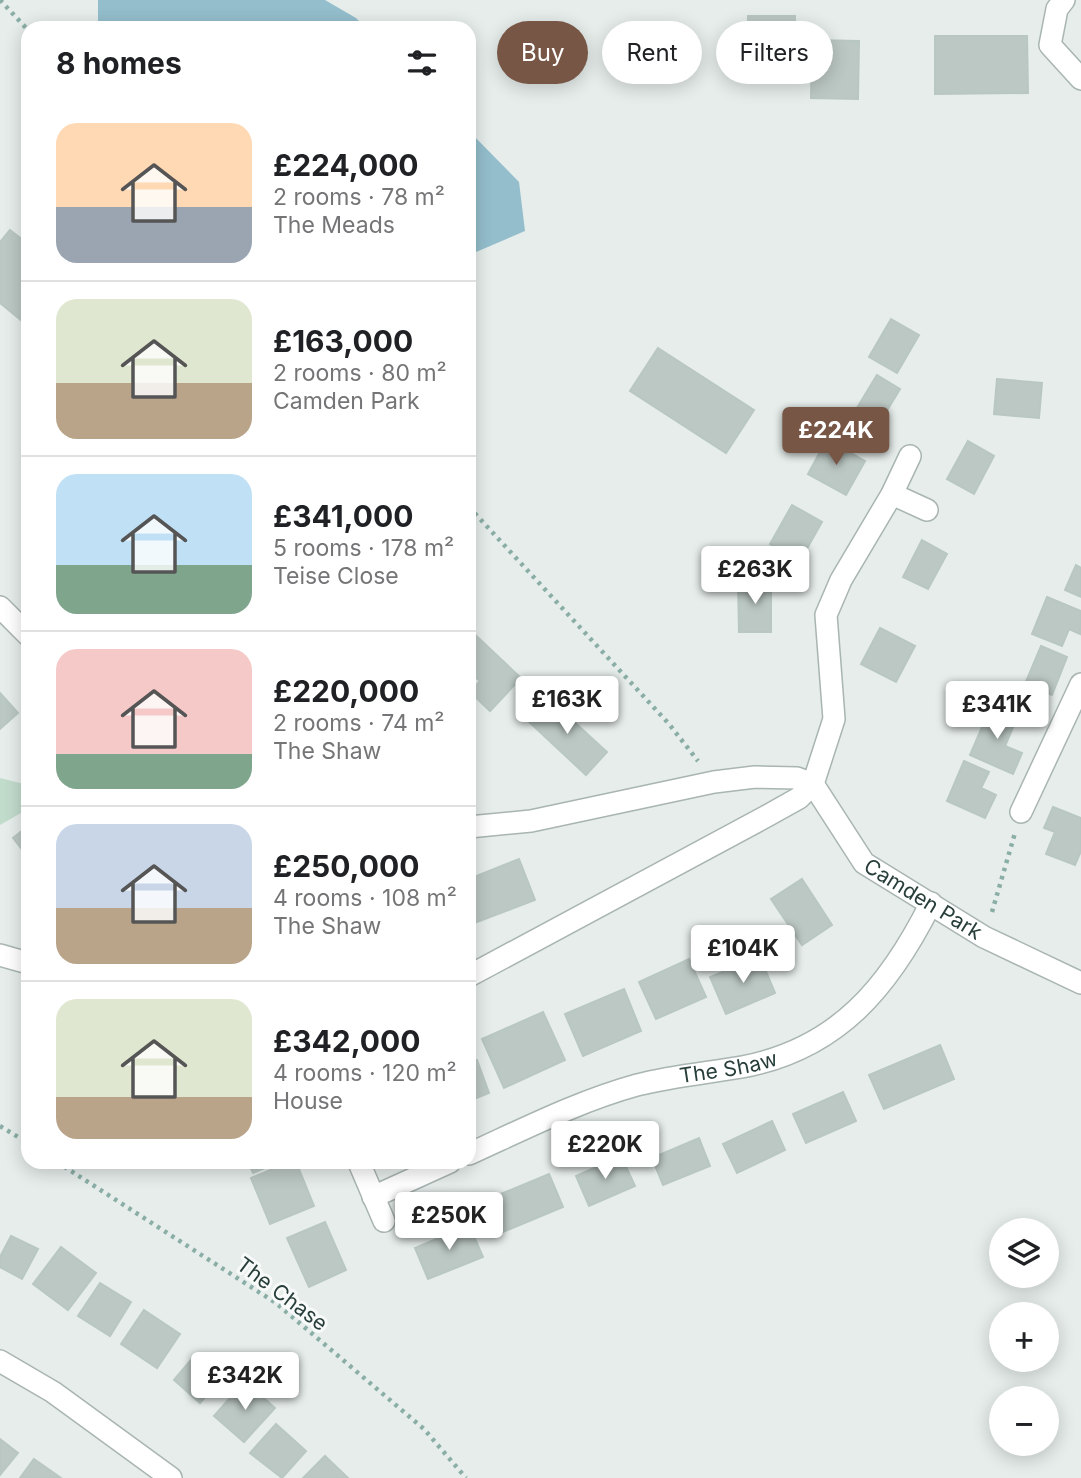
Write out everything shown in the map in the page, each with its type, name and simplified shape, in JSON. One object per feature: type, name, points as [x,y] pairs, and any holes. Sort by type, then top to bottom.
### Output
[{"type":"street","points":[[1064,0],[1057,9],[1050,45],[1081,79]]},
{"type":"street","points":[[476,972],[799,799],[813,784],[834,719],[826,615],[841,580],[892,494],[910,456]]},
{"type":"street","points":[[892,494],[928,510]]},
{"type":"street","points":[[0,607],[21,628]]},
{"type":"street","points":[[1021,812],[1080,688]]},
{"type":"street","points":[[476,826],[531,821],[714,782],[755,776],[797,778],[813,784]]},
{"type":"street","name":"Camden Park","points":[[813,784],[864,863],[984,937],[1081,983]]},
{"type":"street","name":"The Shaw","points":[[476,1151],[590,1100],[626,1088],[688,1074],[743,1067],[796,1053],[833,1032],[868,999],[911,944],[931,903]]},
{"type":"street","points":[[0,956],[21,961]]},
{"type":"street","points":[[362,1169],[384,1222]]},
{"type":"street","points":[[373,1196],[434,1169]]},
{"type":"street","points":[[0,1361],[54,1392],[171,1478]]},
{"type":"path","points":[[0,0],[21,22]]},
{"type":"path","points":[[476,515],[669,724],[714,782]]},
{"type":"path","points":[[984,937],[1021,812]]},
{"type":"path","points":[[0,1126],[21,1139]]},
{"type":"path","name":"The Chase","points":[[68,1169],[276,1303],[424,1429],[466,1478]]},
{"type":"green space","points":[[0,778],[21,783],[21,813],[0,825]]},
{"type":"water","points":[[98,0],[325,0],[359,21],[98,21]]},
{"type":"water","points":[[476,138],[519,182],[525,231],[476,252]]},
{"type":"building","points":[[748,16],[795,16],[795,21],[748,21]]},
{"type":"building","points":[[935,36],[1027,36],[1028,93],[935,94]]},
{"type":"building","points":[[833,40],[859,41],[858,99],[811,98],[811,84],[833,84]]},
{"type":"building","points":[[10,230],[21,239],[21,320],[0,303],[0,242]]},
{"type":"building","points":[[891,319],[919,335],[897,373],[869,357]]},
{"type":"building","points":[[658,348],[754,410],[726,453],[630,391]]},
{"type":"building","points":[[877,375],[900,389],[880,422],[857,408]]},
{"type":"building","points":[[997,379],[1042,383],[1039,418],[994,414]]},
{"type":"building","points":[[827,439],[865,461],[846,495],[808,474]]},
{"type":"building","points":[[968,441],[994,456],[974,494],[947,479]]},
{"type":"building","points":[[792,505],[822,522],[800,561],[770,544]]},
{"type":"building","points":[[922,540],[947,554],[928,589],[903,577]]},
{"type":"building","points":[[1076,565],[1081,568],[1081,597],[1065,590]]},
{"type":"building","points":[[738,580],[771,580],[771,632],[739,632]]},
{"type":"building","points":[[1047,597],[1081,611],[1080,634],[1069,629],[1062,646],[1032,634]]},
{"type":"building","points":[[880,628],[915,646],[896,682],[861,664]]},
{"type":"building","points":[[476,636],[521,678],[490,711],[476,698],[476,685],[480,681],[476,678]]},
{"type":"building","points":[[1041,646],[1067,657],[1052,695],[1025,684]]},
{"type":"building","points":[[0,693],[18,713],[0,729]]},
{"type":"building","points":[[547,697],[607,752],[586,775],[526,719]]},
{"type":"building","points":[[991,706],[1017,718],[1005,746],[1022,753],[1013,774],[970,755]]},
{"type":"building","points":[[964,761],[989,772],[981,788],[996,795],[985,818],[947,801]]},
{"type":"building","points":[[1053,807],[1081,818],[1081,851],[1075,865],[1046,854],[1055,832],[1044,828]]},
{"type":"building","points":[[21,832],[21,848],[13,838]]},
{"type":"building","points":[[519,859],[535,900],[476,922],[476,876]]},
{"type":"building","points":[[802,879],[832,925],[802,945],[771,899]]},
{"type":"building","points":[[760,957],[775,993],[726,1014],[710,977]]},
{"type":"building","points":[[689,959],[706,997],[656,1019],[639,982]]},
{"type":"building","points":[[624,989],[641,1031],[583,1056],[565,1014]]},
{"type":"building","points":[[543,1012],[565,1060],[504,1088],[482,1039]]},
{"type":"building","points":[[940,1045],[954,1079],[884,1109],[869,1075]]},
{"type":"building","points":[[476,1060],[489,1093],[476,1098]]},
{"type":"building","points":[[843,1092],[856,1121],[806,1143],[793,1114]]},
{"type":"building","points":[[772,1121],[785,1150],[737,1173],[723,1144]]},
{"type":"building","points":[[699,1138],[710,1166],[663,1185],[652,1158]]},
{"type":"building","points":[[621,1156],[635,1186],[589,1206],[576,1176]]},
{"type":"building","points":[[272,1169],[299,1169],[314,1206],[270,1224],[251,1178]]},
{"type":"building","points":[[549,1174],[563,1207],[498,1234],[484,1201]]},
{"type":"building","points":[[325,1222],[346,1270],[309,1287],[287,1238]]},
{"type":"building","points":[[469,1225],[483,1257],[428,1279],[415,1248]]},
{"type":"building","points":[[11,1236],[38,1249],[22,1279],[0,1267],[0,1257]]},
{"type":"building","points":[[61,1247],[96,1273],[68,1310],[33,1284]]},
{"type":"building","points":[[100,1283],[131,1302],[110,1336],[78,1316]]},
{"type":"building","points":[[144,1310],[180,1334],[157,1368],[121,1344]]},
{"type":"building","points":[[196,1354],[222,1377],[200,1403],[174,1380]]},
{"type":"building","points":[[245,1381],[275,1408],[244,1442],[214,1416]]},
{"type":"building","points":[[276,1424],[306,1451],[282,1478],[250,1453]]},
{"type":"building","points":[[0,1439],[18,1453],[0,1475]]},
{"type":"building","points":[[325,1456],[348,1478],[303,1478]]},
{"type":"building","points":[[34,1459],[61,1478],[20,1478]]}]
